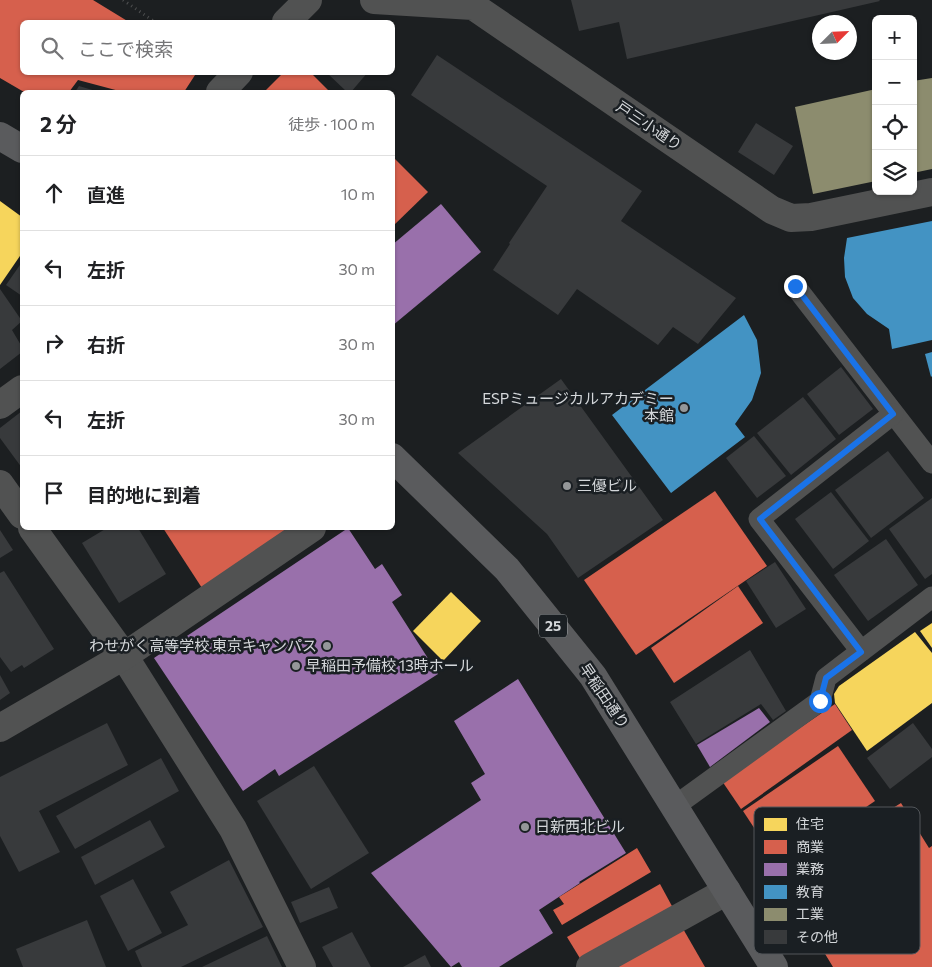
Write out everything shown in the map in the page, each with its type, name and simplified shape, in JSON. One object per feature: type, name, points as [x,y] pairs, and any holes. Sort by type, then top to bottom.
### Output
[{"type":"main road","points":[[0,136],[20,149]]},
{"type":"main road","name":"早稲田通り","points":[[396,466],[507,569],[593,676],[754,935]]},
{"type":"main road","name":"早稲田通り","points":[[766,954],[774,967]]},
{"type":"street","points":[[288,20],[308,0]]},
{"type":"street","name":"戸三小通り","points":[[374,0],[473,6],[772,210],[791,218],[811,217],[932,192]]},
{"type":"street","points":[[222,90],[236,75]]},
{"type":"street","points":[[0,405],[20,390]]},
{"type":"street","points":[[0,484],[20,512]]},
{"type":"street","points":[[33,530],[124,656],[233,829],[302,967]]},
{"type":"street","points":[[0,728],[124,656],[309,530]]},
{"type":"street","points":[[590,967],[727,891]]},
{"type":"lane","points":[[795,286],[932,463]]},
{"type":"lane","points":[[861,652],[760,519],[893,414]]},
{"type":"lane","points":[[675,806],[820,701],[826,678],[932,597]]},
{"type":"path","points":[[123,0],[153,20]]},
{"type":"building: 住宅","points":[[0,201],[20,216],[20,256],[0,285]]},
{"type":"building: 住宅","points":[[451,592],[481,621],[443,661],[413,631]]},
{"type":"building: 住宅","points":[[932,623],[932,648],[920,631]]},
{"type":"building: 住宅","points":[[915,632],[932,653],[932,703],[867,751],[835,703],[834,694],[839,686]]},
{"type":"building: 商業","points":[[0,0],[93,0],[126,20],[20,20],[20,75],[195,75],[185,90],[116,90],[78,80],[70,90],[21,90],[0,78]]},
{"type":"building: 商業","points":[[281,75],[313,75],[328,90],[266,90]]},
{"type":"building: 商業","points":[[395,159],[428,192],[395,224]]},
{"type":"building: 商業","points":[[715,491],[767,566],[636,655],[584,580]]},
{"type":"building: 商業","points":[[164,530],[287,530],[202,588]]},
{"type":"building: 商業","points":[[738,586],[763,623],[674,683],[651,648]]},
{"type":"building: 商業","points":[[835,704],[852,730],[741,809],[722,781]]},
{"type":"building: 商業","points":[[838,746],[875,801],[866,807],[754,807],[754,828],[743,811]]},
{"type":"building: 商業","points":[[901,803],[903,807],[895,807]]},
{"type":"building: 商業","points":[[920,834],[929,848],[932,846],[932,967],[833,967],[825,954],[920,954]]},
{"type":"building: 商業","points":[[637,848],[651,872],[562,925],[553,910],[564,904],[559,897]]},
{"type":"building: 商業","points":[[660,884],[673,908],[581,960],[567,937]]},
{"type":"building: 商業","points":[[682,927],[705,967],[611,967]]},
{"type":"building: 業務","points":[[441,204],[481,252],[395,324],[395,242]]},
{"type":"building: 業務","name":"早稲田予備校 13時ホール","points":[[345,530],[349,530],[375,569],[382,564],[402,595],[392,602],[438,674],[279,776],[275,769],[243,791],[154,658]]},
{"type":"building: 業務","name":"日新西北ビル","points":[[518,679],[626,853],[539,910],[553,933],[499,967],[462,967],[459,962],[451,967],[371,873],[481,800],[471,783],[485,774],[454,721]]},
{"type":"building: 業務","points":[[759,708],[770,722],[710,767],[697,745]]},
{"type":"building: 教育","points":[[932,221],[932,340],[892,349],[889,329],[867,314],[853,298],[845,277],[844,258],[847,238]]},
{"type":"building: 教育","name":"ESPミュージカルアカデミー 本館","points":[[744,315],[757,340],[761,373],[752,400],[735,424],[745,437],[671,493],[612,415]]},
{"type":"building: 教育","points":[[932,352],[932,376],[931,377],[925,354]]},
{"type":"building: 工業","points":[[932,78],[932,169],[917,172],[917,105],[917,80]]},
{"type":"building: 工業","points":[[872,90],[872,182],[813,194],[795,107]]},
{"type":"building: その他","points":[[571,0],[880,1],[812,15],[812,17],[627,59],[619,22],[579,31]]},
{"type":"building: その他","points":[[437,55],[642,191],[621,221],[736,298],[698,344],[673,327],[658,345],[577,289],[558,315],[493,270],[547,186],[411,95]]},
{"type":"building: その他","points":[[329,75],[365,75],[353,90],[345,90]]},
{"type":"building: その他","points":[[79,86],[92,90],[76,90]]},
{"type":"building: その他","points":[[756,123],[793,146],[774,175],[738,152]]},
{"type":"building: その他","points":[[20,265],[20,295],[6,285]]},
{"type":"building: その他","points":[[0,289],[20,318],[20,323],[12,330],[20,344],[20,354],[0,369]]},
{"type":"building: その他","points":[[841,367],[873,409],[839,435],[807,394]]},
{"type":"building: その他","name":"三優ビル","points":[[561,379],[663,520],[578,578],[547,534],[458,453]]},
{"type":"building: その他","points":[[803,397],[836,439],[791,475],[757,433]]},
{"type":"building: その他","points":[[20,413],[20,465],[0,438],[0,428]]},
{"type":"building: その他","points":[[754,436],[786,476],[757,498],[726,458]]},
{"type":"building: その他","points":[[888,451],[924,498],[871,538],[835,490]]},
{"type":"building: その他","points":[[831,492],[869,541],[833,569],[795,519]]},
{"type":"building: その他","points":[[932,498],[932,574],[925,579],[889,529]]},
{"type":"building: その他","points":[[0,530],[13,550],[0,558]]},
{"type":"building: その他","points":[[104,530],[139,530],[166,574],[119,603],[82,543]]},
{"type":"building: その他","points":[[886,539],[918,585],[868,621],[834,575]]},
{"type":"building: その他","points":[[775,562],[806,609],[776,628],[746,581]]},
{"type":"building: その他","points":[[4,571],[54,649],[24,668],[22,665],[11,672],[0,657],[0,573]]},
{"type":"building: その他","points":[[750,650],[786,711],[773,720],[761,704],[696,744],[670,702]]},
{"type":"building: その他","points":[[0,675],[10,693],[0,700]]},
{"type":"building: その他","points":[[107,723],[128,765],[39,811],[60,852],[19,872],[0,836],[0,777]]},
{"type":"building: その他","points":[[913,723],[932,749],[932,757],[890,789],[867,758]]},
{"type":"building: その他","points":[[161,758],[179,791],[75,849],[56,816]]},
{"type":"building: その他","points":[[314,766],[369,853],[311,889],[257,801]]},
{"type":"building: その他","points":[[150,820],[165,847],[95,885],[81,857]]},
{"type":"building: その他","points":[[229,860],[263,927],[181,967],[142,967],[135,951],[188,925],[170,892]]},
{"type":"building: その他","points":[[133,879],[162,933],[128,951],[100,896]]},
{"type":"building: その他","points":[[329,887],[338,908],[300,923],[291,902]]},
{"type":"building: その他","points":[[87,920],[106,967],[23,967],[16,949]]},
{"type":"building: その他","points":[[352,932],[371,967],[333,967],[322,947]]},
{"type":"building: その他","points":[[267,936],[282,967],[202,967]]},
{"type":"building: その他","points":[[425,955],[431,967],[403,967]]},
{"type":"place","name":"ESPミュージカルアカデミー 本館","points":[[684,408]]},
{"type":"place","name":"三優ビル","points":[[567,486]]},
{"type":"place","name":"わせがく高等学校 東京キャンパス","points":[[327,646]]},
{"type":"place","name":"早稲田予備校 13時ホール","points":[[296,666]]},
{"type":"place","name":"日新西北ビル","points":[[525,827]]},
{"type":"route","points":[[795,286],[893,414],[760,519],[861,652],[826,678],[820,701]]}]
